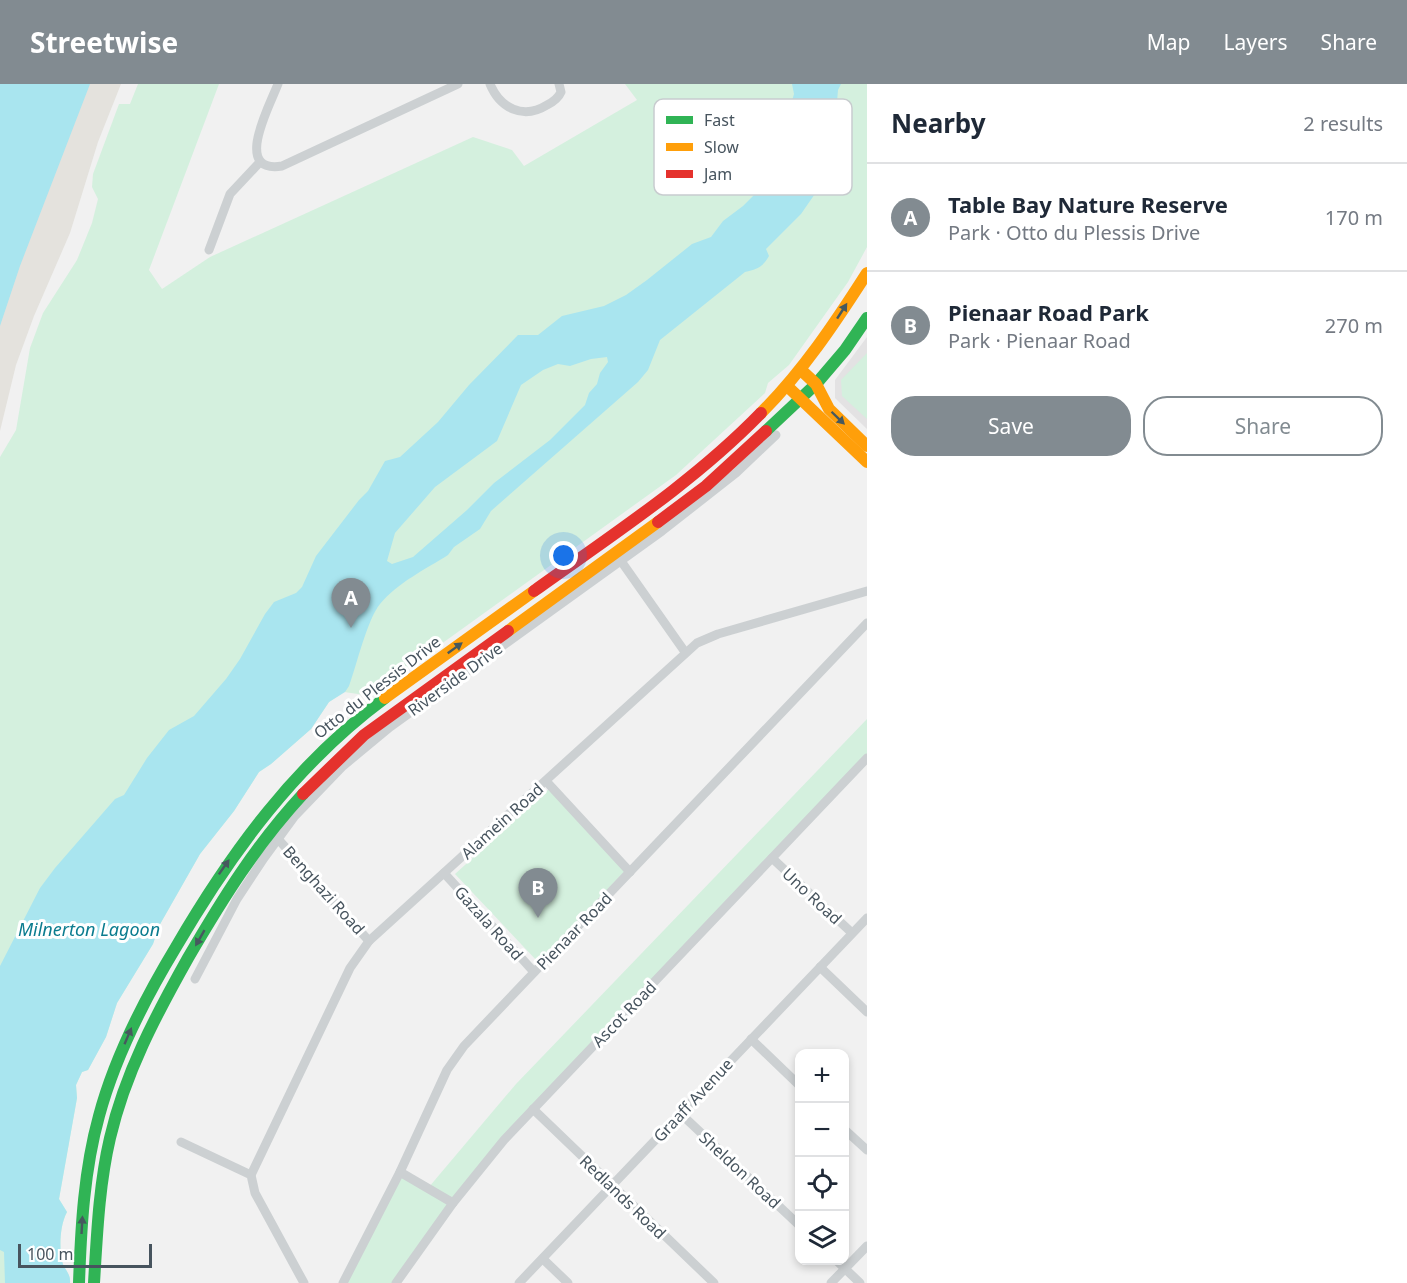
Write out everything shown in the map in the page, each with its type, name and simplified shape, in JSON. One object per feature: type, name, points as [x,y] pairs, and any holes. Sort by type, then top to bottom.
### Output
[{"type":"main road","name":"Otto du Plessis Drive","points":[[79,1283],[87,1174],[93,1141],[115,1066],[131,1028],[164,966],[215,881],[254,826],[300,772],[353,723],[662,499],[732,441],[801,370],[823,341],[867,273]]},
{"type":"main road","name":"Otto du Plessis Drive","points":[[94,1283],[98,1212],[107,1154],[130,1069],[151,1023],[224,896],[284,814],[320,775],[364,735],[687,501],[724,470],[816,384],[845,350],[867,318]]},
{"type":"main road","points":[[801,370],[816,384],[829,409],[860,445],[867,462]]},
{"type":"main road","points":[[787,386],[860,445]]},
{"type":"street","points":[[278,84],[255,147],[260,162],[272,167],[282,166],[459,84]]},
{"type":"street","points":[[490,84],[499,101],[527,113],[542,109],[556,99],[561,92],[559,84]]},
{"type":"street","points":[[208,250],[230,194],[260,162]]},
{"type":"street","name":"Riverside Drive","points":[[195,979],[237,899],[278,839],[309,799],[367,744],[621,561],[720,486],[776,435]]},
{"type":"street","points":[[621,561],[685,652]]},
{"type":"street","name":"Alamein Road","points":[[251,1175],[350,968],[369,941],[697,643],[710,636],[867,591]]},
{"type":"street","name":"Pienaar Road","points":[[344,1283],[400,1172],[447,1070],[456,1058],[534,972],[867,623]]},
{"type":"street","name":"Ascot Road","points":[[396,1283],[478,1171],[532,1109],[867,758]]},
{"type":"street","points":[[546,781],[630,872]]},
{"type":"street","name":"Benghazi Road","points":[[278,839],[369,941]]},
{"type":"street","name":"Uno Road","points":[[772,858],[852,933]]},
{"type":"street","name":"Gazala Road","points":[[444,873],[534,972]]},
{"type":"street","name":"Graaff Avenue","points":[[519,1283],[867,918]]},
{"type":"street","points":[[820,967],[867,1011]]},
{"type":"street","points":[[751,1039],[795,1081]]},
{"type":"street","name":"Redlands Road","points":[[532,1109],[714,1283]]},
{"type":"street","name":"Sheldon Road","points":[[681,1114],[795,1221]]},
{"type":"street","points":[[849,1134],[867,1150]]},
{"type":"street","points":[[181,1142],[251,1175],[255,1193],[303,1283]]},
{"type":"street","points":[[400,1172],[453,1203]]},
{"type":"street","points":[[831,1283],[867,1246]]},
{"type":"street","points":[[543,1259],[568,1283]]},
{"type":"street","points":[[841,1265],[860,1283]]},
{"type":"shaded area","points":[[867,337],[867,429],[835,398],[835,380]]},
{"type":"green space","points":[[138,84],[219,84],[149,270],[162,289],[210,257],[473,137],[512,150],[524,166],[637,100],[625,84],[867,84],[867,247],[848,282],[789,365],[768,383],[765,393],[676,475],[380,688],[365,695],[344,692],[329,702],[311,729],[259,772],[234,811],[200,854],[159,926],[153,944],[117,1003],[106,1037],[88,1070],[82,1072],[76,1085],[77,1098],[59,1199],[67,1212],[62,1229],[61,1249],[62,1261],[70,1283],[0,1283],[0,457],[16,430],[30,348],[43,313],[77,260],[92,223],[98,199],[92,187],[93,174],[119,104],[130,104]]},
{"type":"green space","points":[[867,353],[867,419],[842,396],[841,380]]},
{"type":"green space","points":[[867,719],[867,758],[504,1140],[396,1283],[343,1283],[400,1172],[429,1187],[516,1084]]},
{"type":"green space","points":[[549,789],[625,871],[538,962],[455,874]]},
{"type":"sand","points":[[44,84],[121,84],[98,142],[70,233],[34,316],[16,365],[0,431],[0,168]]},
{"type":"water","points":[[0,84],[90,84],[20,266],[0,326]]},
{"type":"water","name":"Milnerton Lagoon","points":[[792,84],[841,84],[837,99],[792,99]]},
{"type":"water","name":"Milnerton Lagoon","points":[[754,195],[814,195],[801,214],[766,249],[769,256],[762,265],[745,272],[660,340],[648,370],[638,382],[491,511],[480,529],[454,547],[448,555],[412,577],[387,596],[371,620],[345,692],[329,702],[311,729],[259,772],[234,811],[200,854],[159,926],[153,944],[117,1003],[106,1037],[88,1070],[82,1072],[76,1085],[77,1098],[59,1199],[67,1212],[62,1229],[61,1249],[62,1261],[70,1283],[5,1283],[4,1252],[0,1250],[0,966],[40,888],[115,799],[124,795],[147,758],[169,730],[194,716],[226,679],[274,602],[296,593],[302,587],[316,556],[368,491],[385,461],[400,457],[438,422],[469,385],[518,335],[538,335],[562,316],[604,306],[626,295],[692,244],[711,237],[723,221]],"holes":[[[607,357],[608,362],[600,373],[597,384],[589,393],[585,405],[550,440],[494,483],[413,557],[392,564],[387,561],[395,533],[435,487],[497,441],[521,385],[543,370],[558,364],[570,366],[591,359]]]},
{"type":"traffic: fast","points":[[766,431],[816,384],[845,350],[867,318]]},
{"type":"traffic: fast","points":[[79,1283],[84,1199],[94,1136],[113,1072],[142,1008],[197,911],[243,843],[268,811],[323,751],[385,698]]},
{"type":"traffic: fast","points":[[94,1283],[99,1210],[106,1156],[116,1114],[133,1068],[164,1001],[214,914],[255,852],[303,794]]},
{"type":"traffic: slow","points":[[761,413],[805,363],[867,273]]},
{"type":"traffic: slow","points":[[801,370],[816,384],[829,409],[867,446]]},
{"type":"traffic: slow","points":[[787,386],[867,462]]},
{"type":"traffic: slow","points":[[508,631],[658,522]]},
{"type":"traffic: slow","points":[[385,698],[534,591]]},
{"type":"traffic: jam","points":[[534,591],[680,485],[761,413]]},
{"type":"traffic: jam","points":[[658,522],[706,486],[766,431]]},
{"type":"traffic: jam","points":[[303,794],[364,735],[508,631]]},
{"type":"place","name":"Table Bay Nature Reserve","points":[[351,628]]},
{"type":"place","name":"Pienaar Road Park","points":[[538,918]]}]
